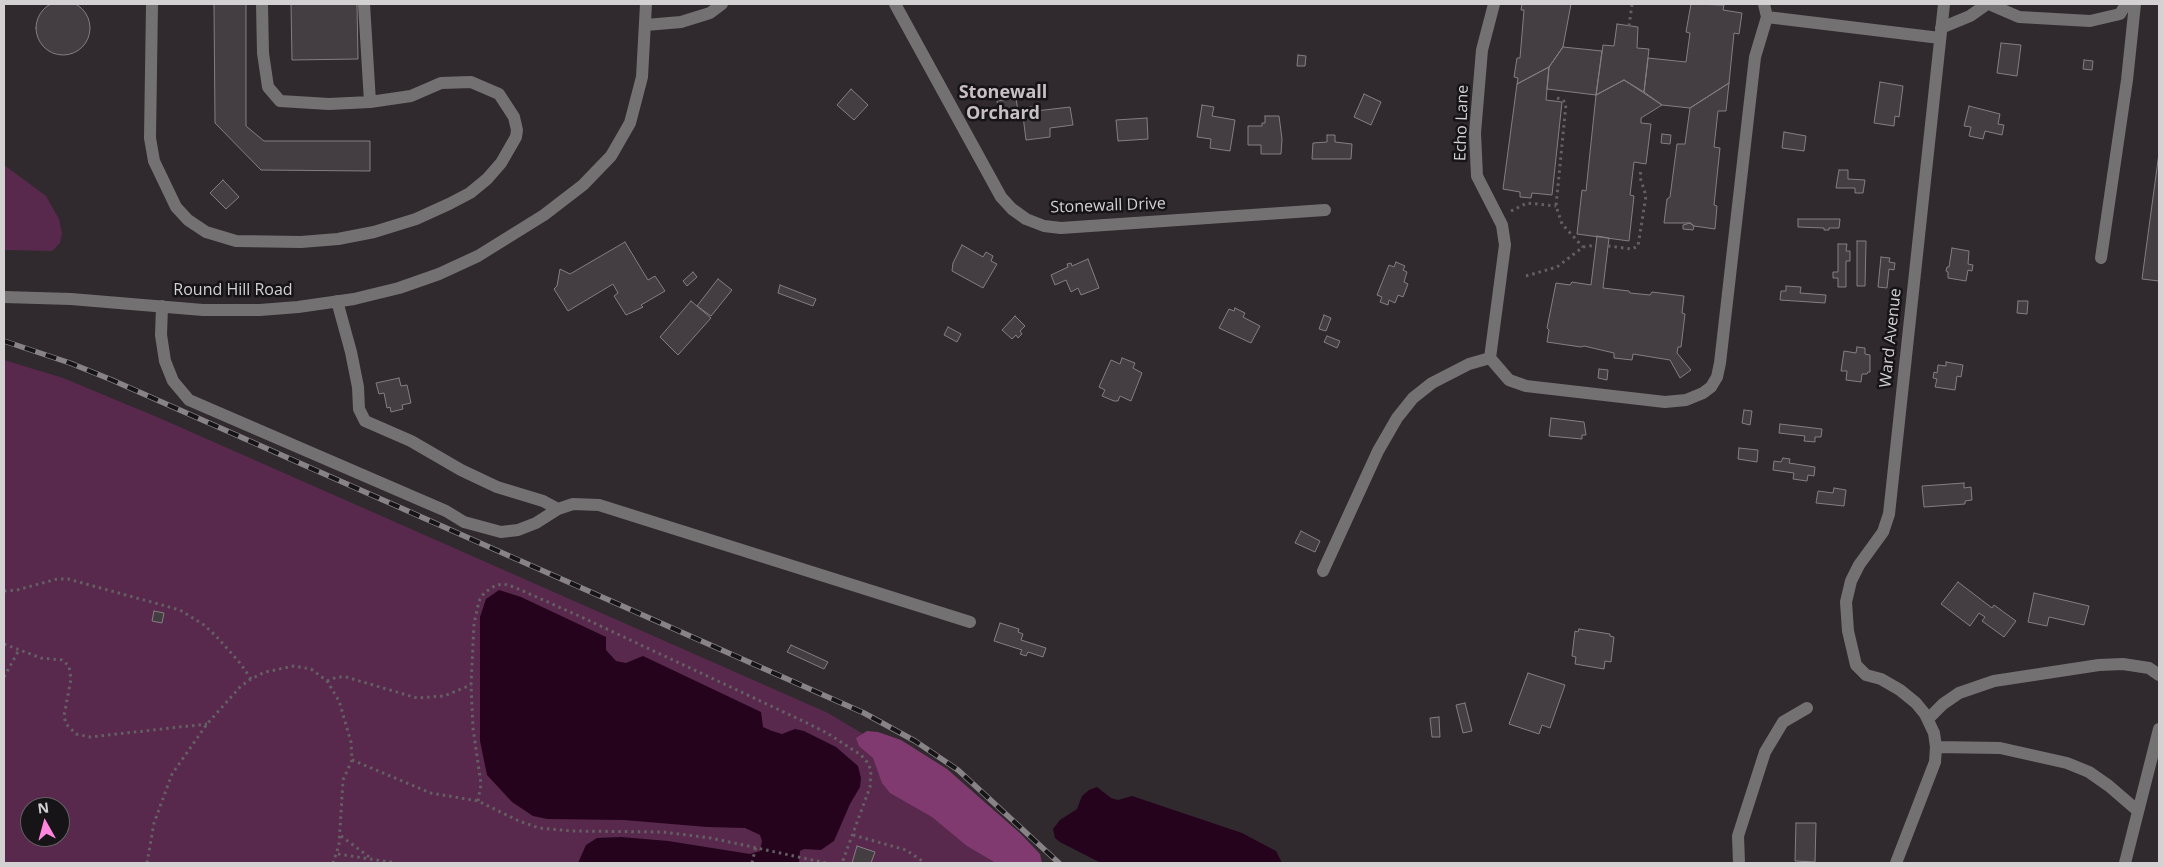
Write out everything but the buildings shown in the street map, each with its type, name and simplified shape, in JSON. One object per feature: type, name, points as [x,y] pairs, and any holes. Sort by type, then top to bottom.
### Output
[{"type":"street","points":[[152,4],[150,138],[154,161],[176,207],[188,220],[206,232],[236,241],[301,242],[338,239],[374,232],[416,219],[470,193],[501,163],[512,145],[517,130],[514,117],[508,104],[499,94],[472,82],[441,83],[411,96],[370,102],[329,104],[280,101],[268,86],[263,53],[262,4]]},
{"type":"street","points":[[364,4],[370,102]]},
{"type":"street","name":"Round Hill Road","points":[[4,298],[71,299],[204,310],[260,310],[337,301],[399,288],[439,274],[478,256],[516,235],[582,185],[611,156],[630,123],[642,77],[646,4]]},
{"type":"street","points":[[646,25],[681,22],[710,13],[722,4]]},
{"type":"street","name":"Stonewall Drive","points":[[895,4],[1001,196],[1012,209],[1026,219],[1044,226],[1061,228],[1326,210]]},
{"type":"street","name":"Echo Lane","points":[[1490,358],[1505,245],[1502,225],[1477,176],[1475,133],[1482,50],[1494,4]]},
{"type":"street","points":[[1323,571],[1378,451],[1398,418],[1413,398],[1432,383],[1469,364],[1490,358],[1509,380],[1526,386],[1665,402],[1686,400],[1703,393],[1710,387],[1716,377],[1720,363],[1755,58],[1767,17],[1764,4]]},
{"type":"street","name":"Ward Avenue","points":[[1928,719],[1916,703],[1900,690],[1866,675],[1856,665],[1848,631],[1846,602],[1851,581],[1883,532],[1889,514],[1944,4]]},
{"type":"street","points":[[1767,17],[1941,33],[1988,4],[2019,17],[2090,21],[2120,14],[2126,4]]},
{"type":"street","points":[[2101,258],[2127,80],[2135,4]]},
{"type":"street","points":[[337,301],[352,352],[358,387],[358,409],[365,422],[411,441],[460,470],[497,487],[543,501],[558,509]]},
{"type":"street","points":[[162,306],[161,335],[165,362],[173,381],[189,400],[484,529],[501,532],[518,530],[536,523],[558,509],[574,504],[599,505],[970,622]]},
{"type":"street","points":[[1896,863],[1935,762],[1936,747],[1934,733],[1928,719],[1942,704],[1959,693],[1994,681],[2099,665],[2123,664],[2149,668],[2159,675]]},
{"type":"street","points":[[1739,863],[1738,836],[1765,752],[1783,722],[1807,708]]},
{"type":"street","points":[[2125,863],[2159,729]]},
{"type":"street","points":[[1936,747],[2000,748],[2067,762],[2089,772],[2109,786],[2138,811]]},
{"type":"path","points":[[1629,26],[1632,4]]},
{"type":"path","points":[[1557,98],[1564,100],[1566,104],[1556,206],[1562,224],[1583,247]]},
{"type":"path","points":[[1608,246],[1632,249],[1638,246],[1646,196],[1640,177],[1641,170]]},
{"type":"path","points":[[1511,211],[1527,203],[1556,206]]},
{"type":"path","points":[[1526,276],[1557,267],[1583,247],[1596,244]]},
{"type":"path","points":[[4,591],[17,590],[57,579],[68,579],[180,610],[204,625],[216,636],[240,663],[250,679]]},
{"type":"path","points":[[478,801],[480,784],[473,728],[471,685],[474,624],[478,601],[484,593],[496,585],[514,587],[803,721],[849,747],[867,762],[871,779],[864,809],[842,863]]},
{"type":"path","points":[[4,644],[41,658],[62,660],[70,666],[71,679],[64,716],[70,730],[76,734],[90,737],[207,724]]},
{"type":"path","points":[[4,676],[19,650]]},
{"type":"path","points":[[147,863],[154,823],[172,774],[207,724],[240,687],[250,679],[265,672],[294,666],[311,668],[327,681],[344,713],[351,742],[352,760],[343,780],[338,854],[333,863]]},
{"type":"path","points":[[327,681],[346,677],[417,698],[444,696],[471,685]]},
{"type":"path","points":[[352,760],[431,793],[478,801],[519,821],[539,828],[572,831],[663,832],[756,846],[826,863]]},
{"type":"path","points":[[340,835],[374,861]]},
{"type":"path","points":[[853,835],[906,850],[925,863]]},
{"type":"path","points":[[752,863],[756,846]]},
{"type":"path","points":[[338,854],[396,863]]},
{"type":"shaded area","points":[[4,165],[46,196],[59,219],[62,233],[60,243],[52,251],[4,250]]},
{"type":"shaded area","points":[[4,360],[63,378],[157,417],[828,713],[917,766],[1040,863],[4,863]]},
{"type":"shaded area","points":[[499,590],[521,597],[606,637],[606,650],[616,661],[626,663],[643,656],[761,712],[763,727],[782,734],[795,729],[804,731],[836,747],[858,766],[861,778],[860,787],[850,804],[834,841],[821,850],[804,849],[800,851],[799,863],[578,863],[586,845],[597,838],[621,837],[668,841],[750,854],[760,851],[762,841],[760,835],[745,828],[707,827],[624,820],[547,819],[533,816],[512,802],[487,775],[480,741],[480,617],[486,599]]},
{"type":"shaded area","points":[[867,731],[878,732],[901,740],[947,769],[1021,834],[1040,854],[1042,863],[996,863],[967,846],[932,817],[890,793],[882,783],[873,758],[859,746],[856,738]]},
{"type":"shaded area","points":[[1097,787],[1111,798],[1118,800],[1132,796],[1242,833],[1276,851],[1282,863],[1101,863],[1060,842],[1055,838],[1053,829],[1060,820],[1077,809],[1082,796],[1089,790]]},
{"type":"railway","points":[[4,341],[70,363],[112,380],[864,713],[915,741],[958,770],[1059,863]]},
{"type":"district","name":"Stonewall Orchard","points":[[1003,104]]}]
